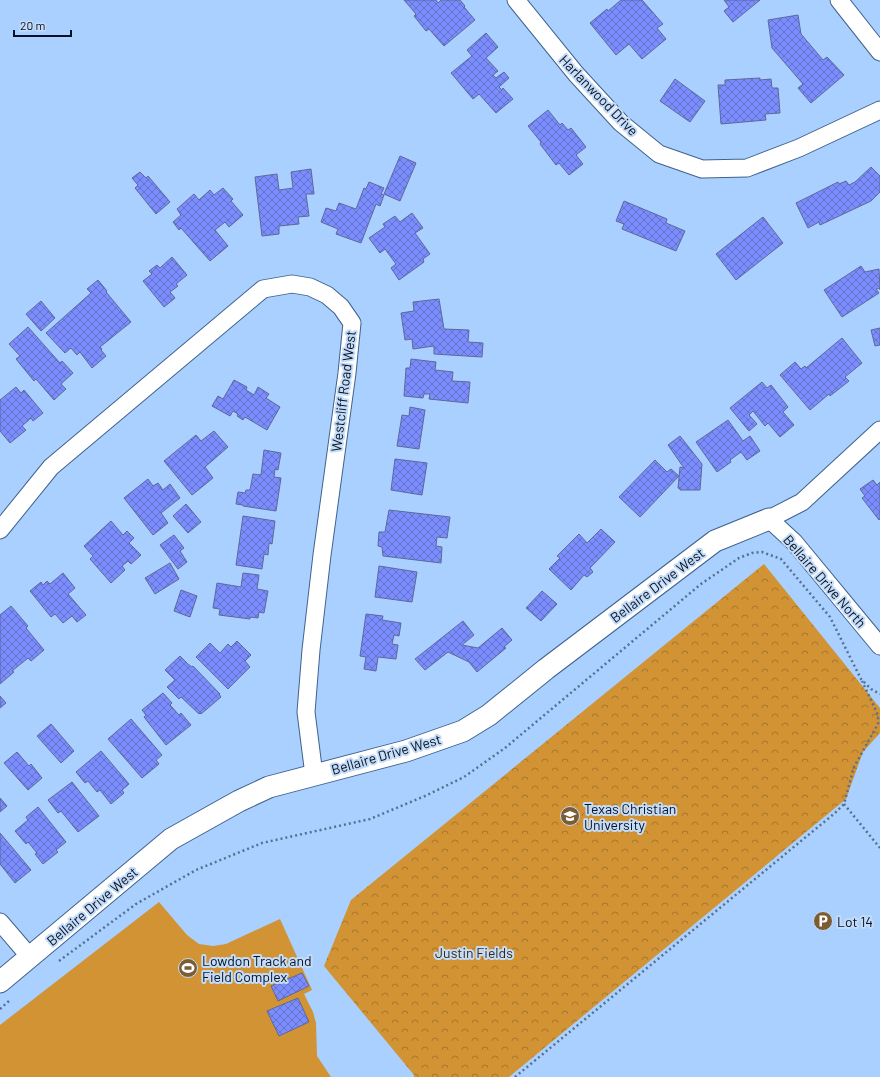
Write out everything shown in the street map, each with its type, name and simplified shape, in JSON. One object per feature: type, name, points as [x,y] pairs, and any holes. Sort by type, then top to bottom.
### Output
[{"type":"street","name":"Harlanwood Drive","points":[[516,0],[576,74],[621,123],[659,154],[702,169],[747,168],[799,148],[880,110]]},
{"type":"street","points":[[839,0],[880,52]]},
{"type":"street","name":"Westcliff Road West","points":[[0,530],[51,467],[264,290],[292,284],[310,287],[327,295],[341,308],[352,322],[347,373],[322,555],[311,650],[306,712],[314,775]]},
{"type":"street","points":[[769,519],[802,502],[880,430]]},
{"type":"street","name":"Bellaire Drive North","points":[[769,519],[794,542],[880,646]]},
{"type":"street","name":"Bellaire Drive West","points":[[0,982],[171,839],[239,801],[269,787],[406,751],[463,731],[489,715],[546,669],[715,540],[769,519]]},
{"type":"street","points":[[0,922],[30,957]]},
{"type":"path","points":[[59,961],[136,904],[196,870],[262,843],[370,819],[425,796],[464,777],[506,748],[701,584],[739,558],[762,552],[781,559],[830,617],[878,714],[878,724],[854,767],[844,804],[515,1077]]},
{"type":"path","points":[[861,679],[871,689],[880,694]]},
{"type":"path","points":[[844,804],[880,848]]},
{"type":"path","points":[[0,1009],[12,999]]},
{"type":"green space","name":"Justin Fields","points":[[764,564],[880,708],[880,733],[863,752],[846,799],[509,1077],[414,1077],[414,1075],[324,966],[351,900]]},
{"type":"green space","name":"Lowdon Track and Field Complex","points":[[159,902],[187,935],[199,944],[213,946],[226,944],[280,919],[312,990],[304,994],[313,1012],[316,1023],[317,1056],[331,1077],[0,1077],[0,1025]]},
{"type":"building","points":[[404,0],[436,0],[438,3],[441,0],[460,0],[475,20],[444,46],[429,29],[426,31],[414,16],[416,14]]},
{"type":"building","points":[[621,0],[642,0],[663,24],[657,28],[666,39],[642,59],[629,44],[616,55],[590,23]]},
{"type":"building","points":[[724,0],[760,0],[733,22],[724,11],[729,7]]},
{"type":"building","points":[[798,15],[801,34],[823,60],[827,57],[844,75],[811,103],[798,88],[803,84],[772,48],[768,20]]},
{"type":"building","points":[[486,33],[498,47],[486,58],[498,71],[493,75],[496,78],[504,72],[509,78],[499,87],[502,90],[503,88],[513,99],[496,113],[479,94],[473,99],[451,73],[472,56],[467,50]]},
{"type":"building","points":[[760,78],[760,80],[771,79],[772,88],[778,88],[780,113],[765,114],[766,120],[721,124],[718,85],[725,85],[725,80]]},
{"type":"building","points":[[675,79],[705,101],[690,122],[660,101]]},
{"type":"building","points":[[548,110],[560,125],[562,123],[568,130],[571,128],[586,147],[576,155],[583,164],[569,175],[559,163],[556,165],[540,144],[541,142],[528,126]]},
{"type":"building","points":[[400,156],[416,163],[400,201],[384,194]]},
{"type":"building","points":[[871,167],[880,176],[880,192],[871,201],[820,225],[819,222],[808,228],[796,203],[838,182],[839,184],[846,181],[849,185],[855,182]]},
{"type":"building","points":[[311,169],[314,194],[306,194],[309,216],[298,217],[299,224],[279,226],[279,234],[262,236],[255,177],[277,174],[279,190],[293,188],[291,172]]},
{"type":"building","points":[[140,172],[146,178],[148,176],[170,202],[156,214],[135,188],[138,185],[132,178]]},
{"type":"building","points":[[369,182],[384,188],[381,194],[384,195],[380,206],[376,204],[361,243],[336,234],[338,229],[321,222],[326,208],[336,211],[339,203],[356,209],[364,188],[366,189]]},
{"type":"building","points":[[223,188],[233,199],[231,201],[243,215],[229,227],[225,222],[215,230],[228,246],[210,261],[181,228],[179,230],[173,222],[181,215],[177,209],[194,194],[199,200],[210,190],[214,195]]},
{"type":"building","points":[[624,201],[667,219],[666,223],[685,231],[676,251],[622,229],[624,224],[616,221]]},
{"type":"building","points":[[412,213],[423,228],[415,233],[430,254],[423,259],[424,262],[399,280],[391,268],[396,264],[385,249],[380,253],[369,238],[385,227],[383,224],[395,216],[400,222]]},
{"type":"building","points":[[763,217],[783,243],[736,280],[716,254]]},
{"type":"building","points":[[172,257],[187,275],[176,284],[178,286],[170,292],[175,298],[164,307],[143,281],[152,274],[149,271],[157,265],[160,268]]},
{"type":"building","points":[[861,266],[865,272],[879,269],[880,288],[876,289],[879,293],[842,317],[824,290]]},
{"type":"building","points":[[98,280],[131,322],[100,347],[106,356],[92,368],[80,352],[77,355],[71,348],[65,353],[46,333],[91,293],[87,289]]},
{"type":"building","points":[[439,299],[444,329],[469,330],[468,342],[483,343],[482,357],[434,354],[434,346],[413,349],[412,339],[405,340],[401,313],[414,311],[413,302]]},
{"type":"building","points":[[41,301],[55,318],[41,331],[26,314]]},
{"type":"building","points":[[28,327],[60,363],[62,361],[73,373],[61,384],[66,389],[54,400],[36,379],[34,381],[16,359],[20,356],[9,344]]},
{"type":"building","points":[[880,328],[880,345],[875,346],[871,330]]},
{"type":"building","points":[[842,338],[862,363],[845,377],[849,381],[830,396],[829,394],[810,410],[780,375],[795,362],[801,369],[805,366],[806,368]]},
{"type":"building","points":[[411,359],[436,362],[435,370],[453,372],[452,381],[470,382],[468,403],[429,399],[430,394],[424,394],[423,398],[404,396],[406,368],[410,368]]},
{"type":"building","points":[[234,380],[247,387],[246,390],[254,395],[258,387],[269,394],[266,398],[280,407],[267,430],[245,417],[243,420],[233,411],[230,416],[212,406],[218,396],[223,399]]},
{"type":"building","points":[[762,382],[767,388],[771,385],[788,407],[783,412],[794,425],[780,437],[768,423],[765,426],[753,411],[749,415],[757,424],[749,431],[730,408]]},
{"type":"building","points":[[16,387],[21,393],[24,390],[43,413],[33,421],[31,418],[22,426],[26,430],[10,443],[0,431],[0,400]]},
{"type":"building","points":[[410,407],[425,410],[419,449],[397,446],[402,415],[409,416]]},
{"type":"building","points":[[728,420],[743,441],[750,436],[760,451],[747,460],[741,452],[730,460],[731,462],[717,472],[696,442]]},
{"type":"building","points":[[214,431],[228,447],[205,467],[213,478],[192,495],[164,461],[196,435],[201,441]]},
{"type":"building","points":[[680,436],[702,464],[700,490],[680,490],[678,488],[680,467],[684,468],[668,445]]},
{"type":"building","points":[[264,450],[281,453],[278,470],[275,469],[274,477],[281,478],[276,511],[236,504],[238,492],[245,493],[246,490],[250,490],[253,474],[261,475]]},
{"type":"building","points":[[395,459],[427,463],[422,495],[391,490]]},
{"type":"building","points":[[655,460],[667,472],[671,469],[679,476],[640,517],[619,497]]},
{"type":"building","points":[[148,479],[153,486],[158,483],[163,490],[170,484],[180,498],[161,513],[168,523],[153,535],[124,498]]},
{"type":"building","points":[[873,480],[877,485],[880,482],[879,520],[862,498],[865,496],[860,489]]},
{"type":"building","points":[[186,504],[201,522],[188,533],[173,516]]},
{"type":"building","points":[[389,510],[450,517],[447,538],[437,537],[436,546],[442,547],[441,563],[383,556],[382,547],[378,546],[379,532],[385,532]]},
{"type":"building","points":[[243,516],[275,521],[272,544],[269,543],[268,555],[264,554],[262,569],[236,565]]},
{"type":"building","points":[[111,521],[123,535],[127,531],[134,538],[129,543],[141,555],[131,564],[128,561],[122,566],[125,570],[111,583],[90,559],[93,556],[84,546]]},
{"type":"building","points":[[601,529],[615,542],[590,568],[593,572],[587,577],[584,575],[571,590],[549,569],[560,558],[557,556],[579,534],[587,543]]},
{"type":"building","points":[[174,535],[184,548],[180,551],[187,562],[178,569],[160,545]]},
{"type":"building","points":[[170,563],[179,579],[155,594],[145,578]]},
{"type":"building","points":[[379,566],[417,572],[412,602],[375,597]]},
{"type":"building","points":[[63,573],[75,588],[68,594],[86,615],[77,622],[72,616],[63,623],[55,614],[51,617],[30,591],[41,582],[43,585],[47,581],[50,584]]},
{"type":"building","points":[[243,573],[259,575],[257,589],[268,591],[264,613],[259,612],[258,618],[250,617],[250,619],[219,615],[220,609],[213,608],[217,583],[241,587]]},
{"type":"building","points":[[181,590],[197,596],[190,617],[174,611]]},
{"type":"building","points":[[542,591],[557,604],[541,621],[526,608]]},
{"type":"building","points":[[11,606],[28,626],[26,628],[44,650],[31,661],[28,658],[12,671],[14,672],[0,684],[0,615]]},
{"type":"building","points":[[366,614],[383,616],[382,620],[401,623],[399,636],[394,635],[392,644],[398,645],[396,659],[378,657],[376,671],[364,669],[366,657],[360,656]]},
{"type":"building","points":[[463,621],[474,635],[462,645],[478,648],[502,628],[512,640],[504,647],[506,648],[477,672],[469,662],[448,652],[425,670],[415,659]]},
{"type":"building","points":[[237,641],[251,655],[245,661],[250,667],[228,689],[196,657],[210,643],[220,653],[228,644],[231,647]]},
{"type":"building","points":[[180,656],[189,665],[192,667],[193,666],[220,694],[221,697],[201,714],[199,714],[181,697],[179,699],[167,687],[175,680],[165,670]]},
{"type":"building","points":[[163,693],[172,703],[170,705],[179,715],[181,713],[191,725],[166,745],[144,717],[146,715],[142,710]]},
{"type":"building","points":[[0,696],[6,703],[0,708]]},
{"type":"building","points":[[131,719],[162,755],[156,760],[159,764],[142,778],[108,739]]},
{"type":"building","points":[[51,724],[74,751],[61,763],[37,736]]},
{"type":"building","points":[[101,751],[129,784],[122,790],[124,793],[111,804],[100,790],[97,792],[88,781],[85,783],[76,772]]},
{"type":"building","points":[[17,752],[29,766],[31,764],[42,778],[28,790],[4,763]]},
{"type":"building","points":[[72,782],[99,816],[78,832],[61,811],[58,813],[48,800]]},
{"type":"building","points":[[0,798],[7,806],[0,812]]},
{"type":"building","points":[[38,807],[66,842],[56,850],[58,852],[43,864],[35,854],[37,853],[28,842],[26,844],[15,831],[28,820],[26,817]]},
{"type":"building","points":[[0,833],[31,870],[15,883],[0,864]]},
{"type":"building","points":[[302,973],[309,986],[278,1001],[271,986]]},
{"type":"building","points":[[298,998],[309,1022],[279,1036],[267,1011]]},
{"type":"place","name":"Texas Christian University","points":[[570,816]]},
{"type":"place","name":"Lot 14","points":[[823,921]]},
{"type":"place","name":"Lowdon Track and Field Complex","points":[[188,968]]}]
